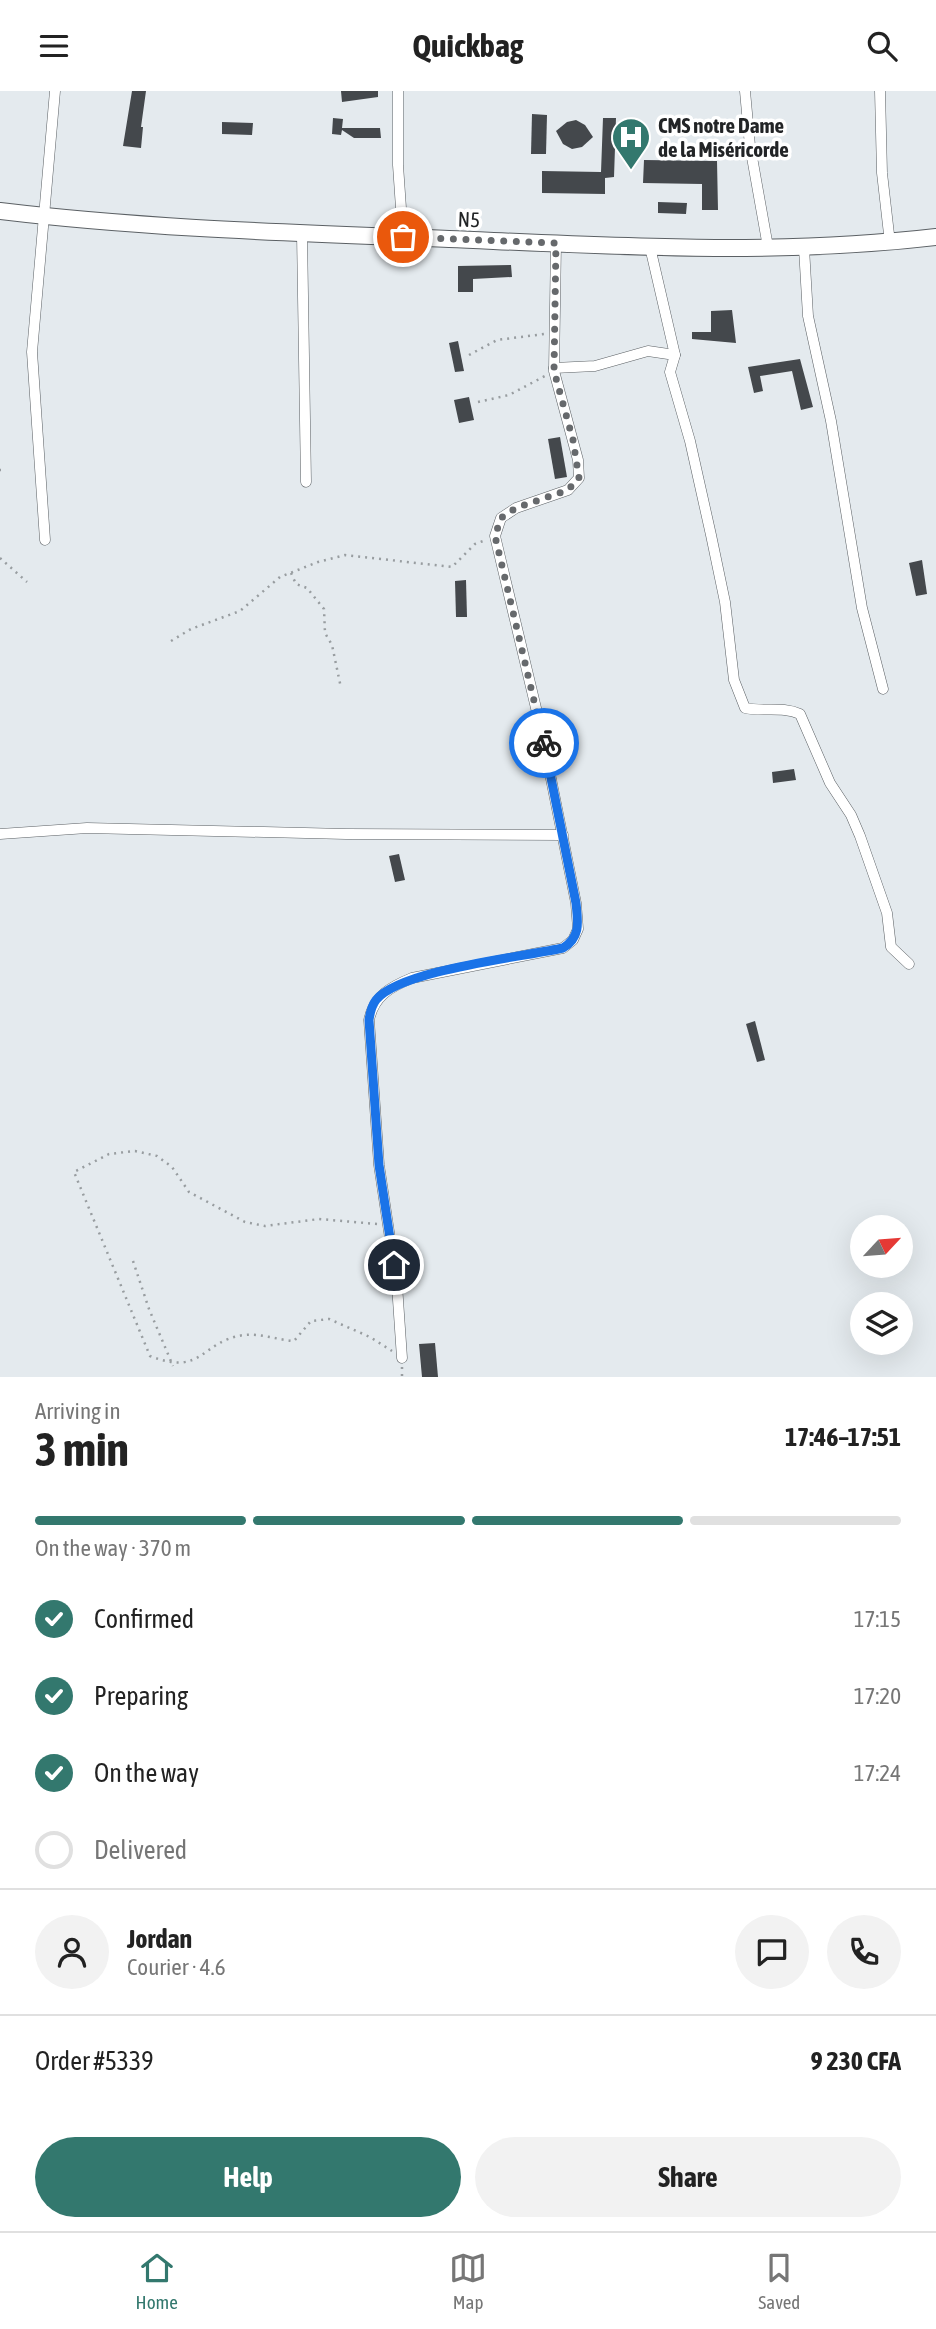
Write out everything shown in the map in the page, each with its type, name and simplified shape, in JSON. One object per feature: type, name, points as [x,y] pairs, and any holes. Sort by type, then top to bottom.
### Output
[{"type":"main road","name":"N5","points":[[0,211],[302,234],[650,247],[804,248],[890,243],[936,237]]},
{"type":"street","points":[[45,540],[32,352],[55,91]]},
{"type":"street","points":[[398,91],[398,165],[403,237]]},
{"type":"street","points":[[745,91],[750,146],[768,247]]},
{"type":"street","points":[[880,91],[882,173],[890,243]]},
{"type":"street","points":[[302,234],[306,482]]},
{"type":"street","points":[[402,1358],[397,1285],[379,1165],[369,1020],[374,1001],[391,987],[412,978],[520,957],[569,944],[576,936],[578,923],[563,835],[495,536],[501,518],[516,508],[568,490],[579,478],[575,448],[554,370],[556,243]]},
{"type":"street","points":[[650,247],[675,355],[670,372],[690,441],[725,603],[734,681],[745,708],[756,711],[793,710],[800,714],[830,783],[851,815],[860,835],[887,913],[891,947],[909,964]]},
{"type":"street","points":[[804,248],[808,316],[831,421],[862,608],[883,689]]},
{"type":"street","points":[[554,370],[595,366],[648,351],[675,355]]},
{"type":"street","points":[[0,834],[87,828],[346,834],[563,835]]},
{"type":"path","points":[[469,355],[497,340],[554,333]]},
{"type":"path","points":[[478,402],[498,399],[519,391],[554,370]]},
{"type":"path","points":[[171,641],[191,629],[240,611],[280,577],[345,555],[452,567],[475,544],[495,536]]},
{"type":"path","points":[[0,558],[27,582]]},
{"type":"path","points":[[291,573],[296,585],[307,588],[324,609],[326,633],[332,645],[341,688]]},
{"type":"path","points":[[388,1225],[319,1220],[265,1226],[245,1222],[189,1192],[172,1167],[157,1156],[135,1151],[109,1154],[74,1172],[150,1356],[173,1366],[188,1367],[224,1341],[244,1335],[294,1341],[311,1321],[329,1319],[370,1337],[402,1358]]},
{"type":"path","points":[[133,1261],[149,1309],[173,1366]]},
{"type":"building","points":[[132,91],[146,91],[141,148],[123,146]]},
{"type":"building","points":[[341,91],[378,91],[378,97],[342,102]]},
{"type":"building","points":[[532,114],[547,115],[546,154],[531,154]]},
{"type":"building","points":[[333,118],[343,119],[342,128],[380,128],[381,138],[354,138],[342,130],[341,135],[332,134]]},
{"type":"building","points":[[603,118],[616,118],[614,177],[605,178],[605,194],[542,193],[542,171],[601,172]]},
{"type":"building","points":[[576,120],[585,125],[593,137],[582,147],[572,149],[563,144],[556,131],[567,122]]},
{"type":"building","points":[[222,122],[253,123],[252,135],[222,134]]},
{"type":"building","points":[[644,160],[717,161],[718,210],[702,210],[702,184],[643,183]]},
{"type":"building","points":[[658,202],[687,203],[686,214],[658,213]]},
{"type":"building","points":[[511,265],[512,277],[473,279],[473,292],[458,292],[458,266]]},
{"type":"building","points":[[732,310],[736,343],[692,339],[692,332],[711,332],[711,311]]},
{"type":"building","points":[[458,341],[464,371],[455,372],[449,343]]},
{"type":"building","points":[[800,359],[813,407],[801,410],[792,371],[760,376],[763,391],[754,393],[748,367]]},
{"type":"building","points":[[469,397],[474,420],[459,423],[454,400]]},
{"type":"building","points":[[560,437],[567,477],[555,479],[548,439]]},
{"type":"building","points":[[922,560],[927,594],[916,596],[909,563]]},
{"type":"building","points":[[466,580],[467,617],[456,617],[455,581]]},
{"type":"building","points":[[794,769],[796,780],[773,783],[772,772]]},
{"type":"building","points":[[399,854],[405,880],[395,882],[389,856]]},
{"type":"building","points":[[755,1021],[765,1060],[757,1062],[746,1024]]},
{"type":"building","points":[[435,1343],[438,1377],[422,1377],[419,1344]]},
{"type":"way so far","points":[[403,237],[556,243],[554,371],[578,460],[579,478],[568,490],[516,508],[501,518],[495,536],[544,743]]},
{"type":"place","name":"CMS notre Dame de la Miséricorde","points":[[631,171]]},
{"type":"route","points":[[394,1265],[379,1165],[369,1020],[371,1010],[374,1001],[382,994],[412,978],[563,948],[576,936],[576,903],[544,743]]}]
